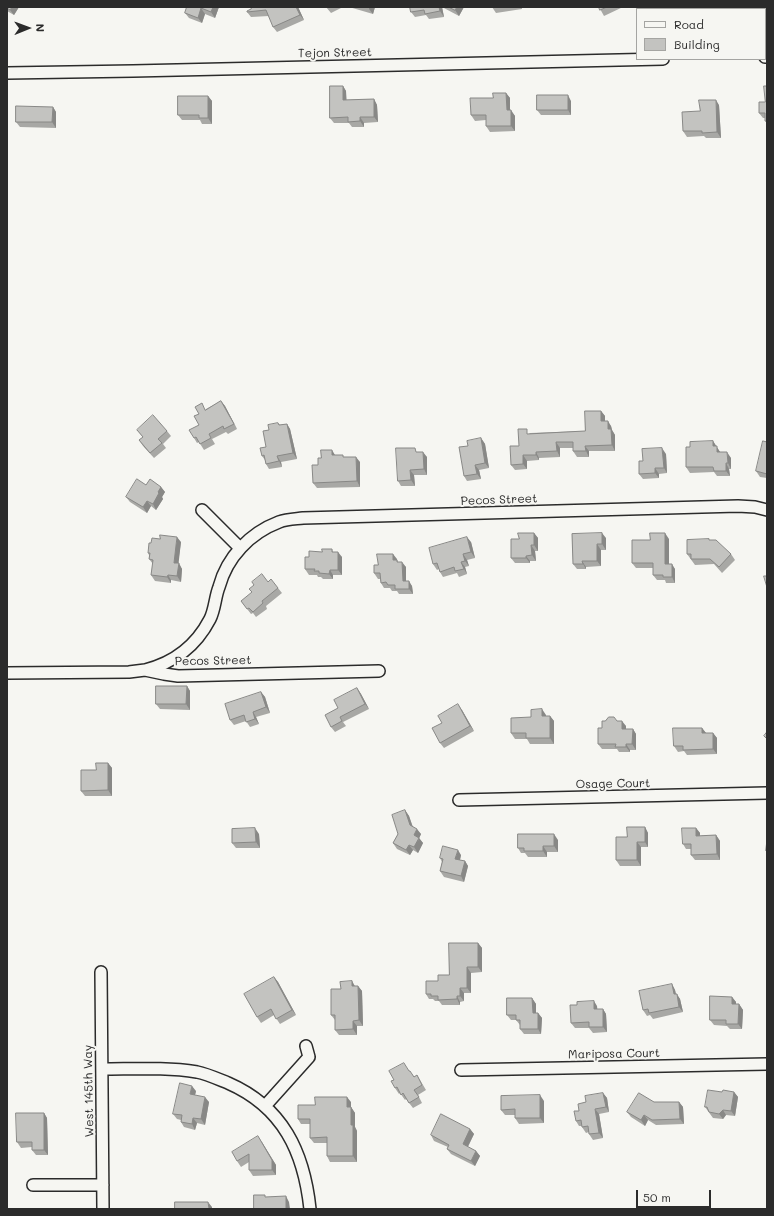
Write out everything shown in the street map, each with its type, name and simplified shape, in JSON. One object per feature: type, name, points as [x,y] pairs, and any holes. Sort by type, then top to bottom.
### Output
[{"type":"street","name":"Tejon Street","points":[[7,73],[636,60]]},
{"type":"street","name":"Pecos Street","points":[[7,673],[129,672],[145,670],[162,665],[178,656],[192,644],[201,633],[212,612],[219,586],[226,568],[240,548],[248,540],[265,528],[280,521],[303,518],[738,506],[755,507],[767,510]]},
{"type":"street","points":[[202,510],[240,548]]},
{"type":"street","name":"Pecos Street","points":[[145,670],[178,676],[379,671]]},
{"type":"street","name":"Osage Court","points":[[459,800],[767,793]]},
{"type":"street","name":"West 145th Way","points":[[101,972],[103,1209]]},
{"type":"street","points":[[266,1106],[308,1057],[306,1046]]},
{"type":"street","name":"Mariposa Court","points":[[461,1070],[767,1064]]},
{"type":"street","points":[[102,1069],[151,1068],[198,1072],[238,1087],[251,1095],[266,1106],[280,1122],[292,1140],[305,1177],[310,1209]]},
{"type":"street","points":[[33,1185],[103,1184]]},
{"type":"building","points":[[187,7],[213,7],[211,12],[201,8],[198,18],[185,13]]},
{"type":"building","points":[[251,7],[296,7],[300,15],[273,27],[266,10],[247,12],[251,9]]},
{"type":"building","points":[[410,7],[439,7],[440,11],[425,14],[424,10],[411,12]]},
{"type":"building","points":[[449,7],[457,7],[455,10]]},
{"type":"building","points":[[599,7],[607,7],[600,10]]},
{"type":"building","points":[[330,86],[343,86],[343,100],[374,99],[374,117],[360,117],[360,121],[348,122],[348,117],[330,118]]},
{"type":"building","points":[[764,86],[767,86],[767,121],[765,121],[765,113],[759,113],[759,102],[765,102]]},
{"type":"building","points":[[493,93],[506,93],[507,110],[511,110],[511,126],[486,126],[486,115],[471,115],[470,98],[493,98]]},
{"type":"building","points":[[537,95],[568,95],[568,110],[537,110]]},
{"type":"building","points":[[178,96],[208,96],[208,118],[199,118],[199,115],[178,115]]},
{"type":"building","points":[[699,100],[716,100],[717,132],[702,133],[702,131],[683,131],[682,112],[700,111]]},
{"type":"building","points":[[16,106],[53,107],[52,122],[16,122]]},
{"type":"building","points":[[221,401],[234,424],[224,429],[223,426],[209,434],[211,438],[200,444],[189,430],[199,425],[194,416],[199,414],[195,407],[202,403],[205,410]]},
{"type":"building","points":[[585,411],[601,411],[601,421],[608,421],[608,429],[611,429],[612,445],[585,446],[586,451],[573,451],[573,442],[556,442],[557,451],[536,452],[536,455],[523,455],[523,464],[511,465],[510,446],[519,446],[518,429],[527,429],[527,434],[585,431]]},
{"type":"building","points":[[153,415],[167,431],[158,439],[162,443],[150,453],[139,440],[143,437],[137,430]]},
{"type":"building","points":[[278,423],[279,425],[287,424],[293,453],[277,456],[279,461],[266,464],[264,455],[262,456],[260,448],[266,447],[263,431],[269,430],[268,425]]},
{"type":"building","points":[[481,438],[485,463],[475,465],[477,474],[464,476],[459,447],[468,446],[467,441]]},
{"type":"building","points":[[713,441],[713,446],[717,446],[717,452],[727,452],[728,463],[726,463],[726,471],[714,471],[713,467],[686,467],[686,447],[690,447],[690,442]]},
{"type":"building","points":[[763,441],[767,442],[767,474],[756,471]]},
{"type":"building","points":[[396,448],[415,448],[416,452],[423,452],[424,469],[410,470],[411,480],[398,481]]},
{"type":"building","points":[[662,448],[664,468],[655,468],[655,473],[639,474],[639,461],[643,461],[642,449]]},
{"type":"building","points":[[321,450],[332,450],[332,455],[356,457],[357,481],[313,483],[312,465],[318,465],[318,458],[321,458]]},
{"type":"building","points":[[137,479],[146,485],[150,479],[161,487],[153,504],[147,501],[143,507],[126,497]]},
{"type":"building","points":[[518,533],[534,533],[534,545],[531,545],[532,555],[526,556],[526,558],[511,558],[511,539],[519,539]]},
{"type":"building","points":[[602,533],[602,544],[597,544],[597,561],[582,561],[583,564],[573,564],[572,534]]},
{"type":"building","points":[[650,533],[665,533],[665,564],[672,564],[672,577],[653,575],[653,563],[632,563],[632,540],[650,540]]},
{"type":"building","points":[[160,535],[177,537],[174,563],[179,563],[177,576],[168,575],[167,577],[151,575],[153,560],[149,559],[149,543],[151,543],[152,538],[160,539]]},
{"type":"building","points":[[467,537],[471,552],[463,554],[465,561],[461,562],[464,569],[455,571],[454,567],[440,572],[437,563],[433,564],[429,548]]},
{"type":"building","points":[[687,540],[716,540],[731,554],[719,567],[710,559],[691,559],[691,554],[687,554]]},
{"type":"building","points":[[322,549],[332,549],[332,552],[338,552],[338,570],[330,570],[329,574],[319,573],[319,571],[314,571],[315,569],[305,569],[305,557],[309,557],[309,551],[322,552]]},
{"type":"building","points":[[377,554],[393,554],[393,560],[402,562],[403,581],[409,581],[409,589],[395,589],[395,585],[388,585],[386,582],[381,583],[380,573],[374,573],[374,565],[378,565]]},
{"type":"building","points":[[262,574],[268,582],[271,579],[278,588],[262,601],[263,603],[253,612],[249,608],[247,609],[241,601],[252,592],[249,589],[254,585],[252,582]]},
{"type":"building","points":[[764,576],[767,576],[767,587]]},
{"type":"building","points":[[156,686],[187,686],[186,704],[156,704]]},
{"type":"building","points":[[357,688],[365,704],[340,717],[342,721],[331,727],[325,715],[338,708],[334,700]]},
{"type":"building","points":[[261,692],[266,707],[253,712],[255,719],[246,722],[244,715],[230,720],[225,704]]},
{"type":"building","points":[[458,704],[470,726],[440,743],[432,728],[442,723],[438,716]]},
{"type":"building","points":[[542,709],[542,716],[550,716],[550,738],[526,738],[526,733],[511,733],[511,718],[531,717],[531,710]]},
{"type":"building","points":[[609,717],[614,717],[617,721],[622,721],[622,729],[633,729],[632,744],[626,744],[626,747],[615,747],[616,744],[598,744],[598,728],[602,728],[602,721],[605,721]]},
{"type":"building","points":[[673,728],[702,728],[702,733],[713,733],[713,749],[683,750],[683,746],[674,746]]},
{"type":"building","points":[[767,732],[767,739],[764,736]]},
{"type":"building","points":[[96,763],[108,763],[108,790],[81,791],[81,770],[96,770]]},
{"type":"building","points":[[405,810],[410,825],[417,829],[414,835],[419,838],[414,847],[409,845],[406,850],[393,843],[398,834],[392,815]]},
{"type":"building","points":[[627,827],[645,827],[645,842],[637,842],[637,860],[616,860],[616,837],[627,837]]},
{"type":"building","points":[[255,828],[256,842],[232,843],[232,829]]},
{"type":"building","points":[[682,828],[696,828],[696,836],[716,835],[717,854],[691,855],[691,844],[683,844]]},
{"type":"building","points":[[518,834],[554,834],[554,846],[543,846],[543,851],[524,851],[524,848],[518,848]]},
{"type":"building","points":[[443,846],[458,850],[455,859],[465,861],[461,876],[440,871],[443,859],[440,858]]},
{"type":"building","points":[[449,943],[478,943],[478,967],[467,967],[467,988],[460,988],[460,996],[457,996],[457,999],[438,1000],[438,996],[426,994],[426,981],[438,981],[438,975],[449,975]]},
{"type":"building","points":[[274,977],[292,1010],[276,1019],[271,1009],[257,1017],[244,994]]},
{"type":"building","points":[[352,981],[352,986],[358,986],[359,1020],[353,1021],[353,1029],[335,1030],[335,1015],[331,1015],[331,989],[341,989],[340,982]]},
{"type":"building","points":[[672,984],[674,994],[677,994],[679,1007],[649,1013],[648,1009],[643,1010],[639,991]]},
{"type":"building","points":[[710,996],[732,997],[732,1004],[739,1004],[738,1024],[726,1024],[726,1020],[710,1020]]},
{"type":"building","points":[[507,998],[532,998],[533,1013],[538,1013],[538,1029],[520,1029],[520,1020],[516,1020],[516,1015],[507,1015]]},
{"type":"building","points":[[594,1001],[594,1009],[603,1009],[603,1027],[589,1027],[589,1022],[571,1023],[570,1005],[577,1005],[577,1002]]},
{"type":"building","points":[[404,1063],[414,1077],[417,1075],[422,1085],[414,1090],[419,1097],[409,1103],[403,1093],[401,1095],[397,1087],[395,1088],[391,1081],[394,1080],[389,1071]]},
{"type":"building","points":[[180,1083],[192,1086],[190,1094],[205,1097],[201,1119],[193,1118],[192,1124],[181,1122],[182,1115],[173,1114]]},
{"type":"building","points":[[708,1090],[734,1092],[731,1111],[723,1110],[719,1114],[709,1112],[707,1107],[705,1107]]},
{"type":"building","points":[[603,1093],[606,1107],[595,1109],[599,1133],[589,1134],[588,1126],[582,1127],[581,1120],[576,1121],[574,1111],[579,1111],[578,1104],[586,1102],[585,1096]]},
{"type":"building","points":[[639,1093],[654,1102],[679,1102],[680,1119],[652,1120],[644,1115],[641,1120],[627,1112]]},
{"type":"building","points":[[540,1095],[540,1118],[515,1118],[515,1109],[501,1110],[501,1096]]},
{"type":"building","points":[[315,1097],[347,1097],[347,1107],[351,1107],[351,1125],[353,1125],[353,1156],[327,1156],[327,1137],[310,1138],[310,1119],[298,1119],[298,1105],[315,1105]]},
{"type":"building","points":[[16,1113],[44,1113],[44,1150],[32,1150],[32,1142],[17,1142]]},
{"type":"building","points":[[441,1114],[470,1129],[463,1144],[476,1151],[471,1161],[447,1149],[449,1145],[431,1135]]},
{"type":"building","points":[[258,1136],[272,1160],[272,1170],[249,1170],[249,1154],[237,1161],[232,1152]]},
{"type":"building","points":[[254,1195],[265,1195],[265,1197],[286,1196],[286,1209],[254,1209]]},
{"type":"building","points":[[175,1202],[208,1202],[209,1209],[175,1209]]}]
